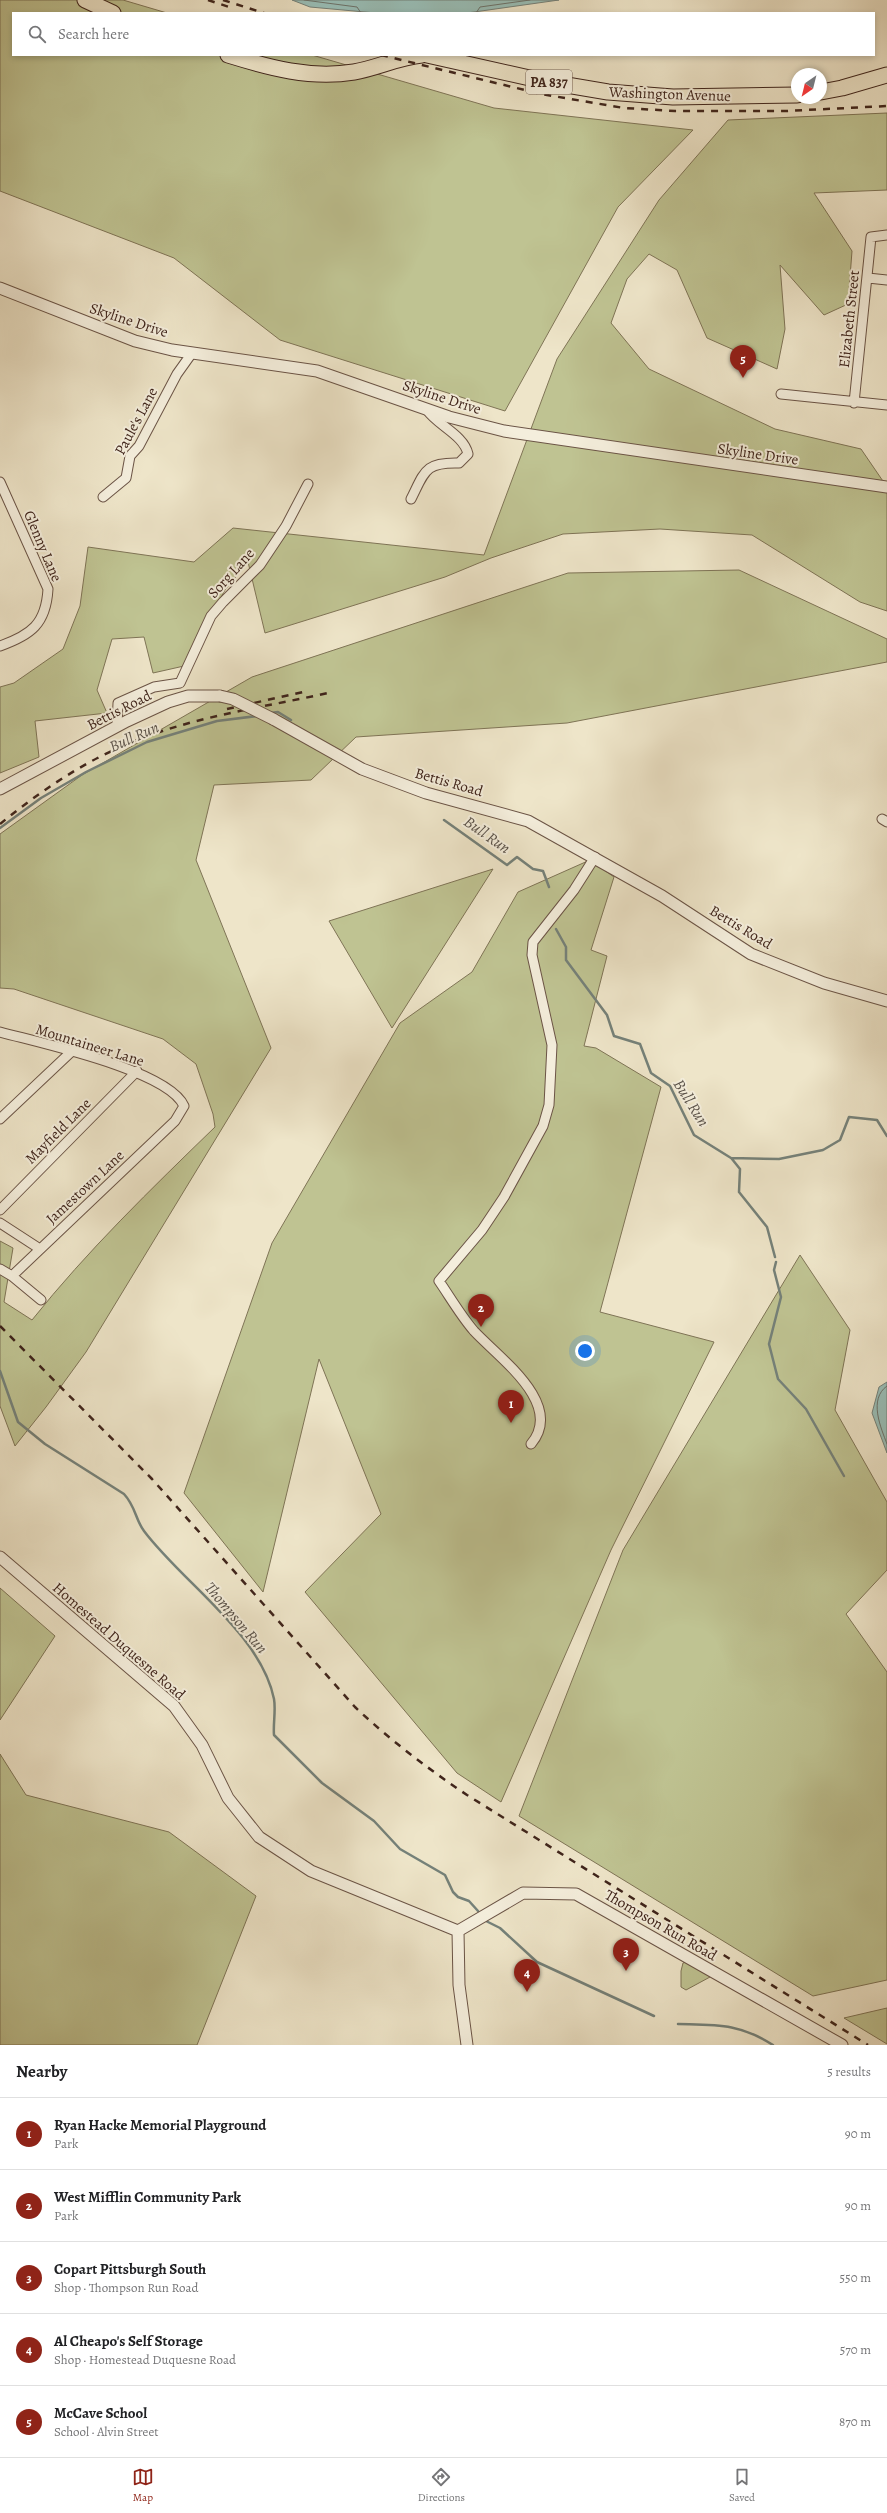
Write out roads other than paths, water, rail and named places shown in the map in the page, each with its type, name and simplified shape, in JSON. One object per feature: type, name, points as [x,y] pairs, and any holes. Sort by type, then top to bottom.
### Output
[{"type":"main road","points":[[85,0],[111,12]]},
{"type":"main road","points":[[232,56],[286,71],[318,75],[355,71],[418,56]]},
{"type":"main road","name":"Washington Avenue","points":[[431,56],[543,81],[608,92],[673,97],[791,95]]},
{"type":"main road","points":[[827,91],[887,75]]},
{"type":"street","name":"Elizabeth Street","points":[[854,403],[872,237],[887,235]]},
{"type":"street","points":[[868,278],[887,280]]},
{"type":"street","name":"Skyline Drive","points":[[0,288],[135,341],[192,353],[317,371],[427,410],[504,431],[887,487]]},
{"type":"street","name":"Paule's Lane","points":[[102,497],[126,478],[130,456],[138,446],[177,374],[192,353]]},
{"type":"street","points":[[781,394],[854,403],[887,405]]},
{"type":"street","points":[[411,499],[423,475],[432,466],[440,462],[460,463],[468,454],[460,442],[433,419],[427,410]]},
{"type":"street","name":"Glenny Lane","points":[[0,482],[48,589],[47,607],[36,626],[22,638],[0,646]]},
{"type":"street","name":"Sorg Lane","points":[[117,726],[118,704],[154,687],[180,682],[212,616],[223,602],[260,565],[286,526],[308,484]]},
{"type":"street","name":"Bettis Road","points":[[0,789],[117,726],[168,702],[188,696],[220,696],[244,703],[362,769],[426,793],[528,821],[595,857],[679,906],[751,954],[824,983],[887,1001]]},
{"type":"street","points":[[531,1444],[540,1435],[541,1415],[538,1402],[531,1390],[473,1330],[439,1280],[482,1230],[504,1197],[543,1126],[549,1105],[552,1045],[546,1010],[532,955],[533,942],[574,890],[595,857]]},
{"type":"street","name":"Mountaineer Lane","points":[[2,1035],[71,1052],[137,1071],[180,1096],[184,1106]]},
{"type":"street","points":[[0,1119],[71,1052]]},
{"type":"street","name":"Mayfield Lane","points":[[0,1210],[137,1071]]},
{"type":"street","name":"Jamestown Lane","points":[[12,1276],[175,1121],[184,1106]]},
{"type":"street","points":[[0,1223],[40,1249]]},
{"type":"street","points":[[0,1269],[12,1276],[41,1300]]},
{"type":"street","name":"Homestead Duquesne Road","points":[[0,1557],[174,1706],[202,1745],[228,1798],[259,1837],[311,1871],[458,1930]]},
{"type":"street","name":"Thompson Run Road","points":[[458,1930],[524,1894],[576,1894],[842,2045]]},
{"type":"street","points":[[458,1930],[459,1985],[467,2044]]},
{"type":"water","points":[[292,0],[559,0],[474,12],[365,12],[310,7]]},
{"type":"water","points":[[887,1382],[887,1453],[872,1413],[879,1387]]},
{"type":"waterway","name":"Bull Run","points":[[270,713],[278,712],[291,720]]},
{"type":"waterway","name":"Bull Run","points":[[0,828],[41,798],[86,772],[147,742],[217,721],[257,716]]},
{"type":"waterway","name":"Bull Run","points":[[444,820],[507,865],[517,857],[533,869],[543,871],[549,887]]},
{"type":"waterway","name":"Bull Run","points":[[556,929],[566,947],[566,960],[607,1015],[614,1036],[640,1044],[651,1073],[670,1086],[694,1135],[731,1158],[779,1159],[823,1150],[840,1140],[849,1117],[877,1120],[887,1136]]},
{"type":"waterway","points":[[732,1159],[740,1169],[739,1192],[767,1227],[775,1257]]},
{"type":"waterway","points":[[776,1262],[774,1270],[781,1297],[769,1344],[778,1379],[806,1409],[844,1476]]},
{"type":"waterway","name":"Thompson Run","points":[[0,1371],[18,1422],[45,1444],[124,1494],[131,1504],[144,1531],[160,1550],[218,1610],[254,1652],[266,1675],[274,1699],[274,1735],[322,1783],[374,1821],[400,1849],[445,1875],[453,1892],[458,1897],[469,1901],[478,1911]]},
{"type":"waterway","name":"Thompson Run","points":[[484,1920],[500,1928],[537,1962],[654,2016]]},
{"type":"waterway","name":"Thompson Run","points":[[678,2024],[716,2025],[738,2029],[761,2038],[773,2045]]},
{"type":"railway","points":[[208,0],[229,7]]},
{"type":"railway","points":[[223,0],[261,12]]},
{"type":"railway","points":[[385,56],[541,94],[624,108],[675,111],[786,111],[887,106]]},
{"type":"railway","points":[[227,709],[303,692]]},
{"type":"railway","points":[[0,824],[29,801],[76,770],[108,753],[150,735],[225,714],[328,693]]},
{"type":"railway","points":[[0,1326],[152,1479],[355,1707],[395,1742],[467,1795],[868,2045]]},
{"type":"place","name":"McCave School","points":[[743,378]]},
{"type":"place","name":"West Mifflin Community Park","points":[[481,1327]]},
{"type":"place","name":"Ryan Hacke Memorial Playground","points":[[511,1423]]},
{"type":"place","name":"Copart Pittsburgh South","points":[[626,1971]]},
{"type":"place","name":"Al Cheapo's Self Storage","points":[[527,1992]]}]
